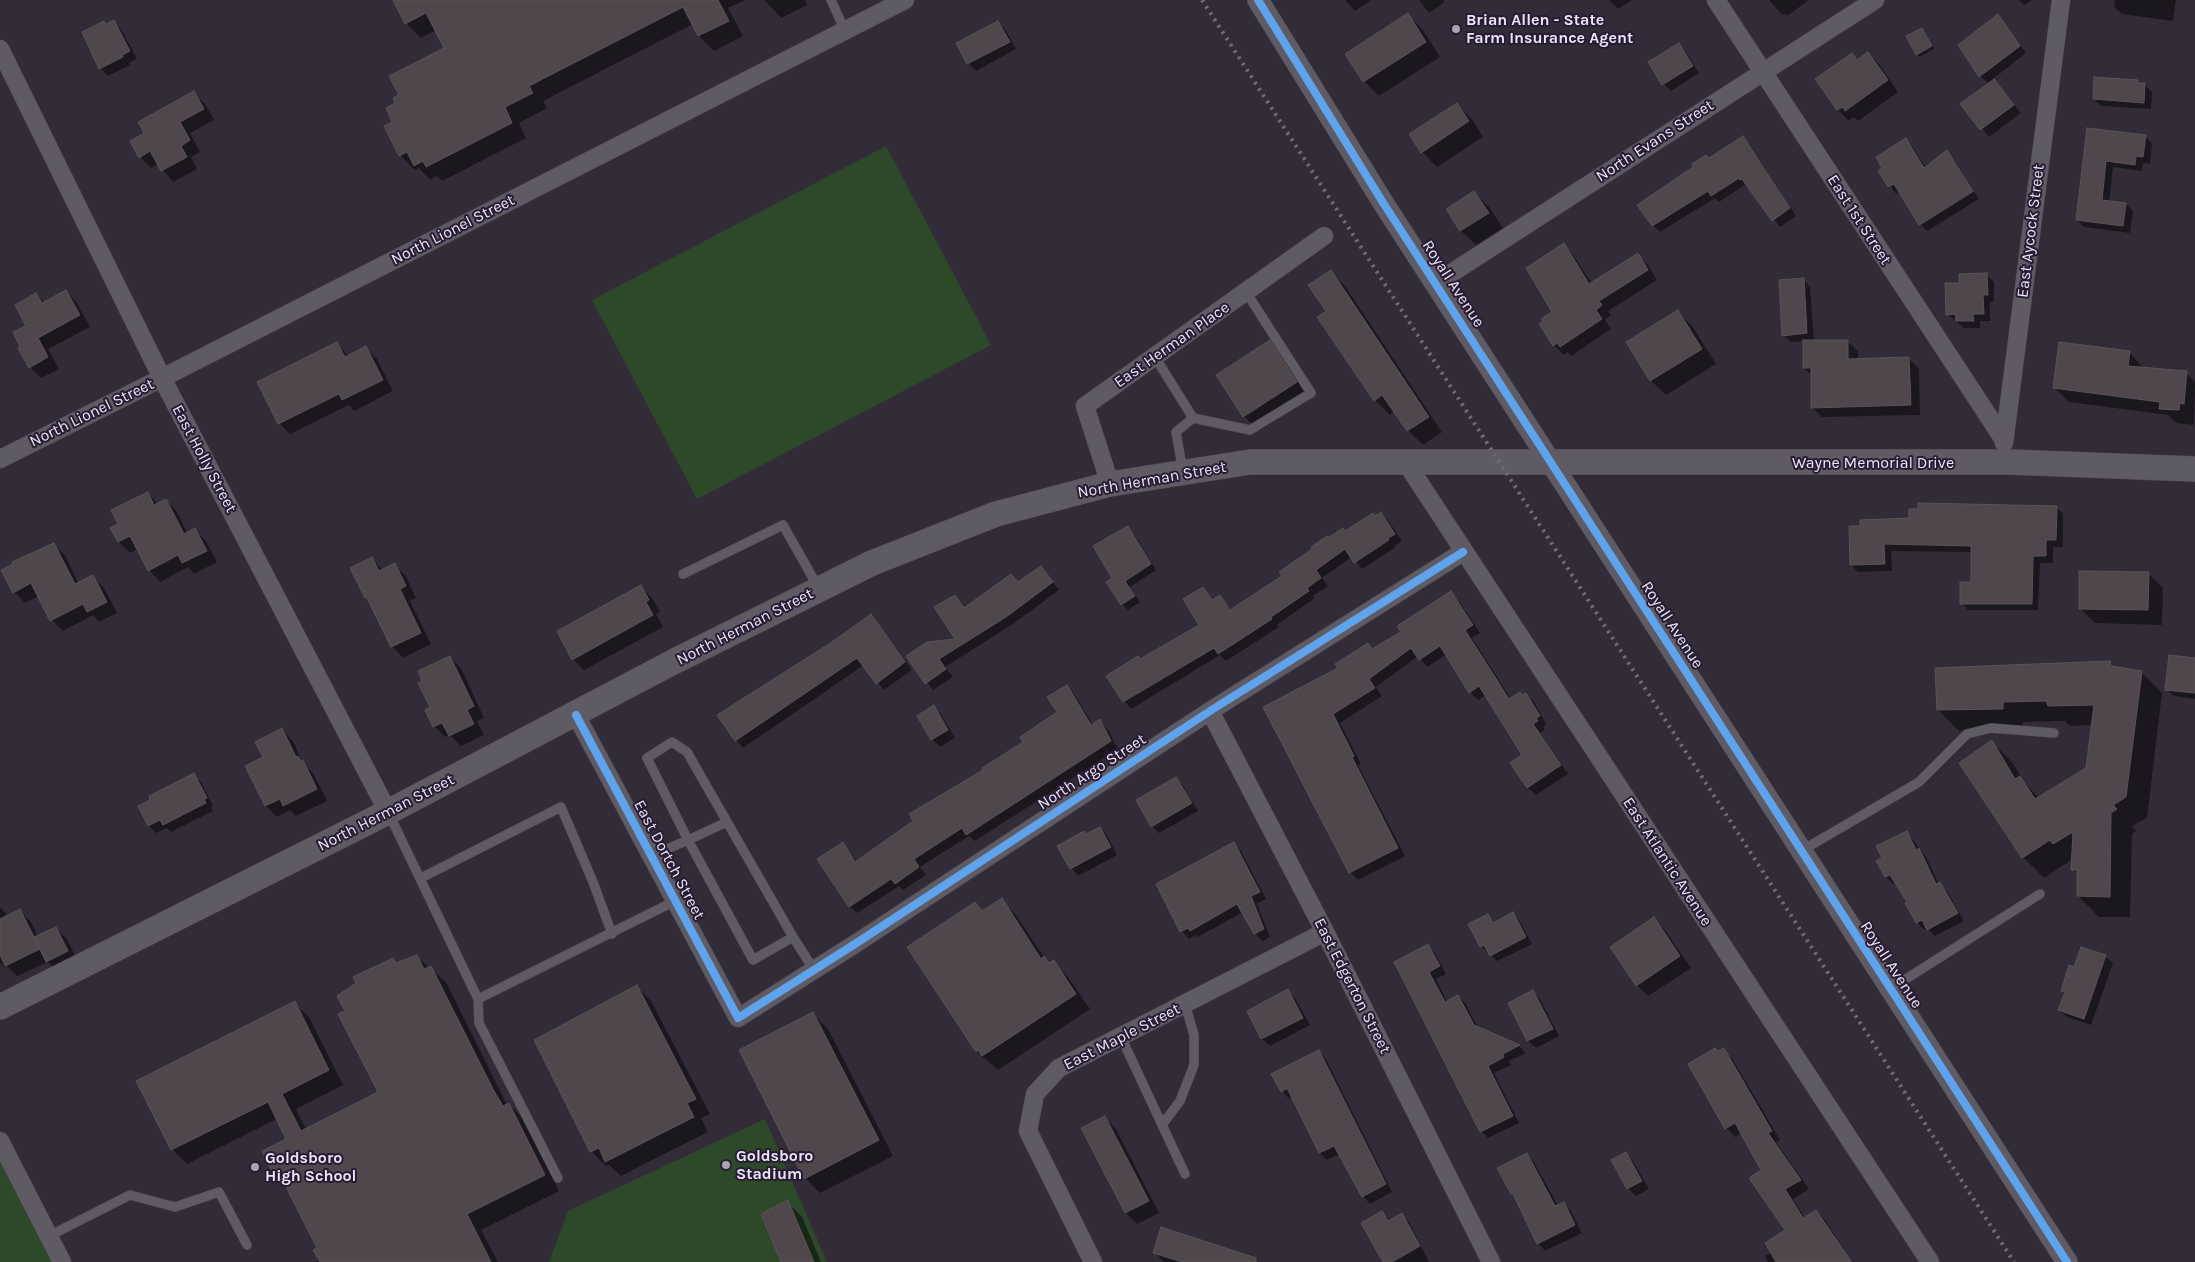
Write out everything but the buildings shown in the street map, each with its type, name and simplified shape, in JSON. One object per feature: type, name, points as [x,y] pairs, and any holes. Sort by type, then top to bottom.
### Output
[{"type":"main road","name":"Wayne Memorial Drive","points":[[1552,463],[2006,451],[2195,469]]},
{"type":"main road","name":"North Herman Street","points":[[0,1007],[388,812],[676,662],[872,563],[996,514],[1110,484],[1250,462],[1497,461],[1552,463]]},
{"type":"street","name":"North Lionel Street","points":[[0,459],[905,0]]},
{"type":"street","name":"Royall Avenue","points":[[1258,0],[1382,201],[2067,1262]]},
{"type":"street","name":"East 1st Street","points":[[1716,0],[2006,451]]},
{"type":"street","name":"North Evans Street","points":[[1436,283],[1874,0]]},
{"type":"street","name":"East Aycock Street","points":[[2006,451],[2061,0]]},
{"type":"street","name":"East Holly Street","points":[[0,49],[162,378],[388,812]]},
{"type":"street","name":"East Herman Place","points":[[1110,484],[1085,406],[1324,236]]},
{"type":"street","name":"East Atlantic Avenue","points":[[1405,461],[1930,1262]]},
{"type":"street","name":"North Argo Street","points":[[738,1018],[1210,711],[1463,552]]},
{"type":"street","name":"East Edgerton Street","points":[[1210,711],[1325,932],[1491,1262]]},
{"type":"street","name":"East Dortch Street","points":[[576,715],[738,1018]]},
{"type":"street","name":"East Maple Street","points":[[1093,1262],[1028,1131],[1035,1094],[1059,1068],[1325,932]]},
{"type":"street","points":[[0,1142],[62,1262]]},
{"type":"lane","points":[[830,0],[845,31]]},
{"type":"lane","points":[[1155,357],[1193,418],[1250,430],[1311,393],[1246,292]]},
{"type":"lane","points":[[1183,473],[1176,432],[1193,418]]},
{"type":"lane","points":[[683,574],[783,525],[819,590]]},
{"type":"lane","points":[[1801,851],[1919,782],[1967,734],[1991,728],[2054,733]]},
{"type":"lane","points":[[793,936],[753,960],[688,840],[647,758],[672,742],[687,752],[814,970]]},
{"type":"lane","points":[[420,878],[560,807],[593,882],[612,934]]},
{"type":"lane","points":[[388,812],[478,999],[479,1023],[558,1178]]},
{"type":"lane","points":[[651,856],[727,822]]},
{"type":"lane","points":[[1890,989],[2040,894]]},
{"type":"lane","points":[[478,999],[675,901]]},
{"type":"lane","points":[[1162,1125],[1180,1101],[1194,1065],[1194,1035],[1185,1004]]},
{"type":"lane","points":[[1121,1037],[1185,1174]]},
{"type":"lane","points":[[49,1236],[130,1195],[175,1207],[218,1192],[247,1245]]},
{"type":"green space","points":[[886,146],[991,345],[697,499],[592,300]]},
{"type":"green space","name":"Goldsboro Stadium","points":[[765,1119],[827,1262],[549,1262],[568,1211]]},
{"type":"green space","points":[[0,1141],[62,1262],[0,1262]]},
{"type":"railway","points":[[1202,0],[2014,1262]]},
{"type":"cycle path","points":[[1258,0],[1382,201],[2067,1262]]},
{"type":"cycle path","points":[[576,715],[738,1018],[855,944],[1210,711],[1463,552]]},
{"type":"place","name":"Brian Allen - State Farm Insurance Agent","points":[[1456,29]]},
{"type":"place","name":"Goldsboro Stadium","points":[[726,1165]]},
{"type":"place","name":"Goldsboro High School","points":[[255,1167]]}]
